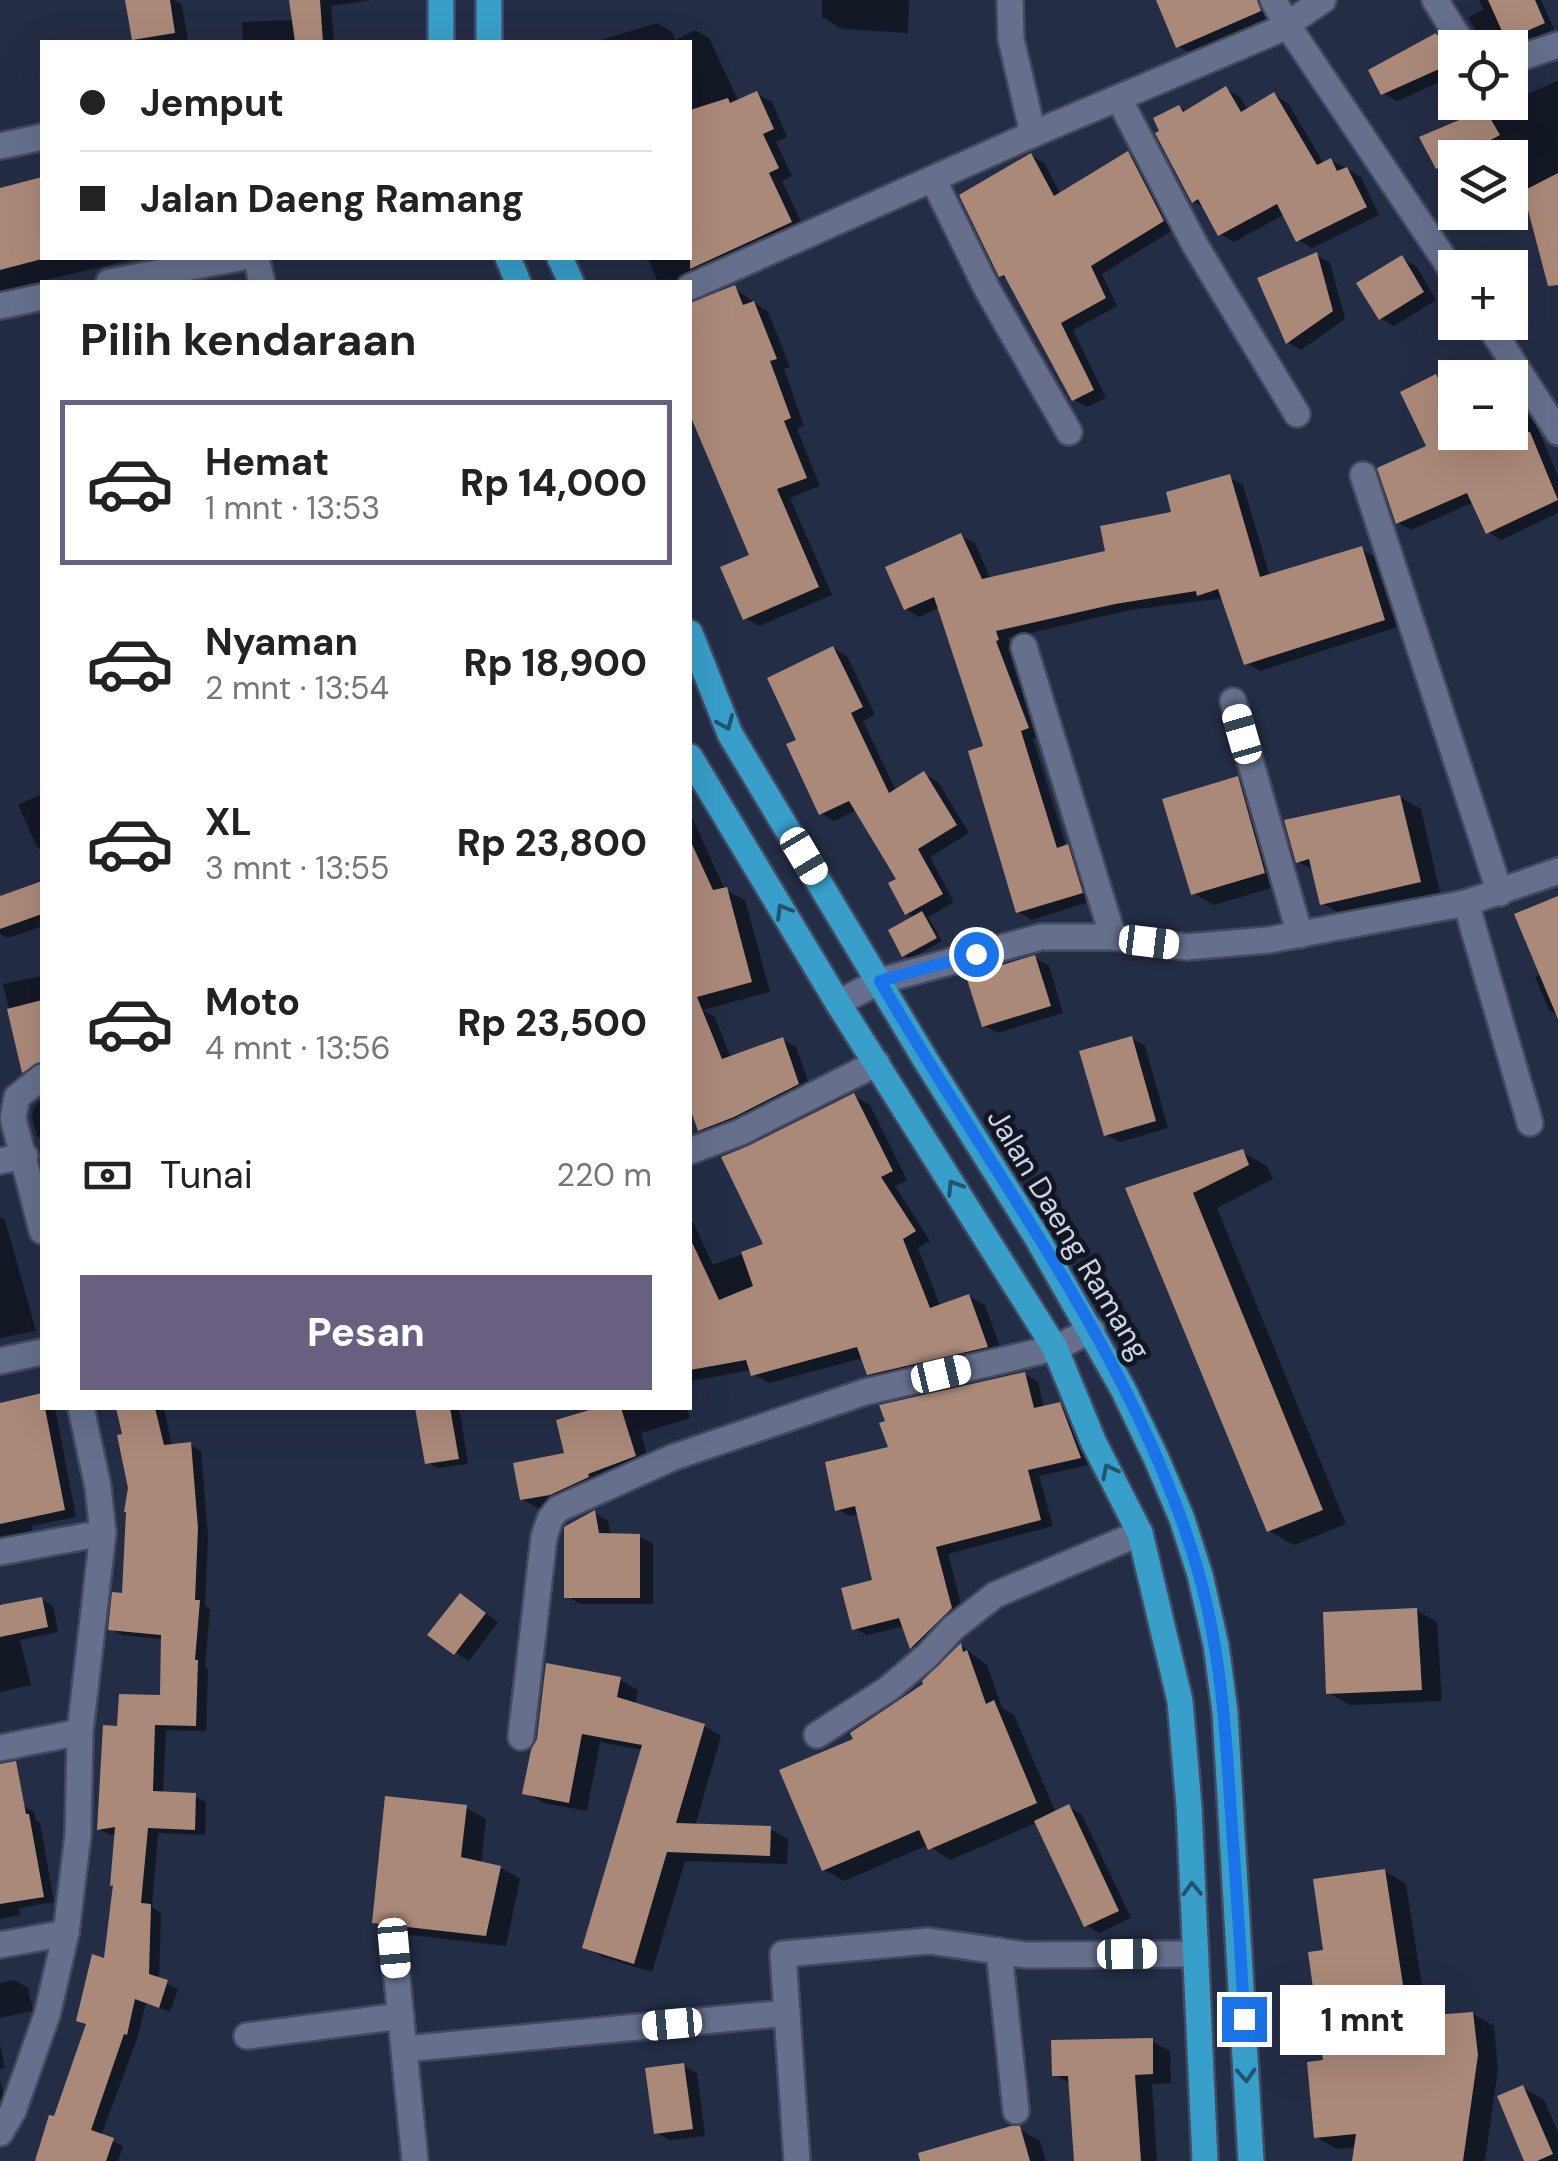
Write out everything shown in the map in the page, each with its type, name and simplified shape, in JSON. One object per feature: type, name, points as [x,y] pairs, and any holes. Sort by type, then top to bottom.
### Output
[{"type":"main road","points":[[441,0],[441,40]]},
{"type":"main road","points":[[488,40],[489,0]]},
{"type":"main road","name":"Jalan Daeng Ramang","points":[[692,644],[746,762],[1092,1330],[1182,1519],[1216,1645],[1224,1712],[1250,2161]]},
{"type":"main road","points":[[692,760],[838,1003],[1055,1348],[1094,1443],[1140,1533],[1180,1701],[1205,2161]]},
{"type":"main road","points":[[706,783],[746,762]]},
{"type":"main road","points":[[1140,1533],[1182,1519]]},
{"type":"street","points":[[1010,0],[1011,39],[1034,134]]},
{"type":"street","points":[[1273,0],[1438,250]]},
{"type":"street","points":[[692,286],[1288,26],[1324,0]]},
{"type":"street","points":[[1435,0],[1454,30]]},
{"type":"street","points":[[1528,55],[1558,46]]},
{"type":"street","points":[[1119,99],[1194,245],[1297,414]]},
{"type":"street","points":[[0,146],[40,137]]},
{"type":"street","points":[[933,179],[987,289],[1068,432]]},
{"type":"street","points":[[121,280],[229,260]]},
{"type":"street","points":[[0,306],[40,297]]},
{"type":"street","points":[[1499,340],[1558,432]]},
{"type":"street","points":[[1363,475],[1500,894]]},
{"type":"street","points":[[1024,647],[1112,937]]},
{"type":"street","points":[[1233,700],[1300,935]]},
{"type":"street","points":[[838,1003],[880,981],[1041,937],[1112,937],[1186,947],[1300,935],[1466,903],[1558,871]]},
{"type":"street","points":[[1466,903],[1530,1122]]},
{"type":"street","points":[[692,1150],[741,1132],[877,1063]]},
{"type":"street","points":[[40,1079],[17,1096],[7,1119],[13,1158],[40,1226]]},
{"type":"street","points":[[520,1737],[544,1537],[558,1509],[674,1457],[865,1392],[1055,1348],[1092,1330]]},
{"type":"street","points":[[0,1361],[40,1352]]},
{"type":"street","points":[[1,2131],[13,2111],[47,2015],[66,1933],[78,1835],[80,1732],[103,1533],[98,1487],[81,1410]]},
{"type":"street","points":[[0,1552],[103,1533]]},
{"type":"street","points":[[817,1736],[888,1690],[953,1628],[996,1595],[1140,1533]]},
{"type":"street","points":[[0,1748],[80,1732]]},
{"type":"street","points":[[0,1945],[66,1933]]},
{"type":"street","points":[[797,2161],[783,1954],[929,1941],[1025,1956],[1196,1954]]},
{"type":"street","points":[[394,1948],[415,2161]]},
{"type":"street","points":[[999,1951],[1016,2111]]},
{"type":"street","points":[[404,2050],[786,2013]]},
{"type":"street","points":[[248,2036],[401,2016]]},
{"type":"building","points":[[125,0],[170,0],[175,33],[132,40]]},
{"type":"building","points":[[289,0],[320,0],[323,40],[295,40]]},
{"type":"building","points":[[1156,0],[1257,0],[1261,11],[1176,48]]},
{"type":"building","points":[[1488,0],[1535,0],[1545,23],[1528,30],[1502,30]]},
{"type":"building","points":[[1436,33],[1438,36],[1438,70],[1381,95],[1368,70]]},
{"type":"building","points":[[1226,86],[1241,112],[1274,92],[1317,165],[1331,158],[1337,171],[1347,167],[1367,207],[1296,242],[1277,204],[1218,236],[1198,199],[1192,203],[1155,133],[1159,131],[1153,118],[1179,105],[1183,112]]},
{"type":"building","points":[[757,91],[774,129],[763,134],[779,168],[769,173],[792,222],[690,269],[692,109],[728,98],[730,103]]},
{"type":"building","points":[[1459,120],[1491,120],[1500,135],[1491,140],[1438,140],[1436,169],[1419,137]]},
{"type":"building","points":[[1128,151],[1164,221],[1091,266],[1106,298],[1061,323],[1094,390],[1072,401],[1004,275],[999,277],[959,195],[1031,153],[1054,196]]},
{"type":"building","points":[[1558,173],[1558,285],[1548,286],[1528,210],[1528,188]]},
{"type":"building","points":[[40,178],[40,260],[0,270],[0,188]]},
{"type":"building","points":[[1317,252],[1333,311],[1286,344],[1257,278]]},
{"type":"building","points":[[1402,255],[1424,292],[1379,320],[1356,283]]},
{"type":"building","points":[[735,285],[743,305],[754,301],[777,359],[770,361],[791,418],[784,421],[807,478],[777,489],[819,587],[743,620],[720,567],[749,555],[692,420],[692,302]]},
{"type":"building","points":[[1436,374],[1438,450],[1528,450],[1530,432],[1558,500],[1486,534],[1467,493],[1396,524],[1377,468],[1426,446],[1400,392]]},
{"type":"building","points":[[1230,474],[1260,577],[1362,546],[1385,620],[1244,665],[1218,589],[1197,596],[1196,591],[1115,604],[996,631],[996,641],[1029,728],[1021,731],[1057,848],[1068,844],[1083,893],[1016,913],[968,751],[983,746],[934,597],[904,610],[885,567],[961,533],[982,579],[1105,551],[1100,526],[1171,512],[1166,492]]},
{"type":"building","points":[[833,646],[863,707],[851,713],[889,793],[924,771],[957,825],[918,849],[943,894],[905,915],[888,883],[896,879],[849,801],[819,815],[786,744],[796,740],[767,678]]},
{"type":"building","points":[[1238,776],[1265,873],[1191,895],[1162,799]]},
{"type":"building","points":[[1400,795],[1421,882],[1320,905],[1309,859],[1296,863],[1284,820]]},
{"type":"building","points":[[692,844],[713,890],[727,887],[752,982],[697,997],[722,1059],[783,1037],[799,1084],[698,1131],[692,1114]]},
{"type":"building","points":[[40,882],[40,915],[0,929],[0,896]]},
{"type":"building","points":[[1558,896],[1558,1019],[1514,914]]},
{"type":"building","points":[[922,911],[937,938],[902,957],[888,930]]},
{"type":"building","points":[[1035,955],[1051,1006],[982,1027],[966,976]]},
{"type":"building","points":[[40,1001],[40,1062],[22,1073],[7,1009]]},
{"type":"building","points":[[1132,1036],[1156,1121],[1104,1136],[1079,1051]]},
{"type":"building","points":[[854,1093],[893,1171],[881,1177],[916,1231],[903,1239],[930,1308],[969,1294],[988,1347],[867,1375],[857,1347],[751,1376],[746,1360],[692,1370],[692,1242],[719,1300],[753,1286],[741,1252],[763,1244],[721,1157]]},
{"type":"building","points":[[1243,1149],[1249,1165],[1193,1193],[1323,1510],[1267,1532],[1125,1188]]},
{"type":"building","points":[[1025,1372],[1034,1408],[1060,1402],[1081,1458],[1028,1470],[1041,1520],[936,1547],[952,1608],[910,1649],[899,1618],[852,1630],[841,1588],[872,1580],[855,1506],[835,1511],[825,1462],[888,1447],[879,1423],[885,1421],[879,1405]]},
{"type":"building","points":[[40,1393],[40,1410],[45,1410],[65,1510],[0,1524],[0,1403]]},
{"type":"building","points":[[116,1410],[155,1410],[164,1445],[191,1442],[198,1528],[195,1600],[200,1600],[195,1660],[196,1726],[155,1725],[153,1791],[196,1793],[195,1830],[148,1828],[141,1903],[151,1904],[149,1974],[168,1980],[159,2008],[135,1999],[127,2035],[124,2034],[91,2130],[114,2138],[106,2161],[35,2161],[86,2024],[76,2021],[92,1954],[104,1958],[115,1827],[97,1830],[103,1725],[117,1726],[119,1694],[160,1695],[161,1635],[108,1630],[112,1592],[122,1593],[128,1488],[117,1435],[122,1434]]},
{"type":"building","points":[[415,1410],[450,1410],[459,1459],[425,1464]]},
{"type":"building","points":[[589,1410],[622,1410],[636,1456],[588,1474],[589,1477],[550,1495],[520,1500],[513,1463],[564,1453],[556,1420]]},
{"type":"building","points":[[595,1510],[599,1533],[640,1534],[640,1598],[564,1598],[564,1527]]},
{"type":"building","points":[[460,1593],[486,1613],[454,1655],[427,1635]]},
{"type":"building","points":[[42,1597],[48,1627],[0,1637],[0,1605]]},
{"type":"building","points":[[1417,1608],[1422,1690],[1326,1694],[1323,1612]]},
{"type":"building","points":[[961,1643],[986,1704],[994,1700],[1037,1803],[928,1850],[919,1830],[822,1871],[779,1770],[853,1739],[850,1733],[923,1684]]},
{"type":"building","points":[[546,1663],[621,1677],[617,1697],[705,1724],[676,1823],[771,1826],[770,1856],[667,1852],[634,1964],[582,1948],[642,1745],[582,1734],[569,1803],[522,1794],[537,1739]]},
{"type":"building","points":[[16,1761],[44,1897],[0,1904],[0,1764]]},
{"type":"building","points":[[385,1796],[467,1805],[461,1857],[501,1866],[486,1936],[372,1923]]},
{"type":"building","points":[[1069,1804],[1119,1911],[1084,1927],[1034,1821]]},
{"type":"building","points":[[1385,1869],[1408,2017],[1473,2012],[1478,2055],[1463,2161],[1352,2161],[1356,2134],[1314,2138],[1307,2062],[1323,2060],[1308,1952],[1323,1950],[1313,1879]]},
{"type":"building","points":[[1153,2038],[1153,2074],[1135,2075],[1141,2161],[1074,2161],[1068,2076],[1052,2076],[1051,2040]]},
{"type":"building","points":[[684,2063],[693,2129],[654,2134],[645,2068]]},
{"type":"building","points":[[1523,2085],[1553,2154],[1537,2161],[1524,2161],[1497,2096]]},
{"type":"building","points":[[1020,2126],[1030,2161],[920,2161],[918,2153]]},
{"type":"route","points":[[976,954],[880,981],[1092,1330],[1182,1519],[1216,1645],[1244,2019]]}]
